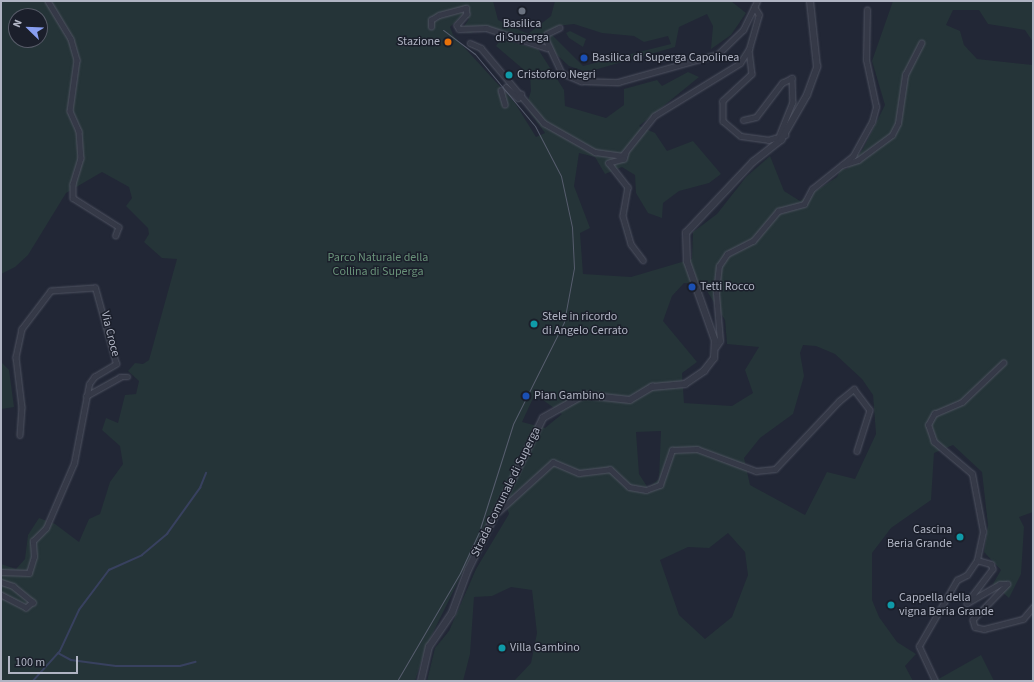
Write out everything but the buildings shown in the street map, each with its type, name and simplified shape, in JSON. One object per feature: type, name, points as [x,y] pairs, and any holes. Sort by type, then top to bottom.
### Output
[{"type":"street","points":[[48,1],[71,39],[76,60],[70,111],[80,131],[81,158],[73,184],[73,198],[119,227],[116,235]]},
{"type":"street","points":[[560,28],[547,34],[547,48],[558,68],[571,79],[630,80],[718,54],[743,30],[756,1]]},
{"type":"street","points":[[716,347],[687,262],[686,233],[743,172],[783,134],[813,82],[816,67],[810,1]]},
{"type":"street","points":[[643,260],[631,244],[623,216],[628,187],[609,163],[624,159],[626,153],[654,116],[740,63],[749,49],[759,15],[754,7]]},
{"type":"street","points":[[431,27],[431,20],[439,15],[466,8],[467,14],[457,25],[459,29],[486,28],[547,48]]},
{"type":"street","points":[[716,347],[720,341],[716,293],[719,266],[727,254],[753,241],[778,211],[804,204],[812,189],[824,182],[834,168],[853,156],[872,122],[876,107],[866,60],[867,10]]},
{"type":"street","points":[[470,43],[481,48],[544,123],[595,152],[612,156],[626,153]]},
{"type":"street","points":[[834,168],[858,160],[892,135],[898,123],[905,75],[921,43]]},
{"type":"street","points":[[749,49],[752,74],[723,101],[723,121],[741,136],[768,140],[783,134]]},
{"type":"street","points":[[743,120],[756,117],[782,83],[792,78],[793,102],[783,134]]},
{"type":"street","points":[[506,87],[518,98],[521,94]]},
{"type":"street","points":[[501,90],[505,104]]},
{"type":"street","name":"Via Croce","points":[[1,572],[28,573],[34,556],[33,541],[46,528],[74,464],[86,396],[94,377],[116,364],[112,338],[98,290],[57,289],[41,300],[18,342],[20,435]]},
{"type":"street","name":"Strada Comunale di Superga","points":[[421,681],[429,648],[452,613],[497,513],[543,418],[584,395],[630,400],[652,387],[685,384],[711,364],[716,347]]},
{"type":"street","points":[[935,681],[919,646],[957,580],[967,576],[977,560],[983,532],[972,474],[934,442],[928,425],[934,414],[962,402],[1003,363]]},
{"type":"street","points":[[86,396],[120,377],[128,377]]},
{"type":"street","points":[[497,513],[553,462],[579,474],[610,469],[629,487],[646,490],[660,486],[672,450],[697,449],[756,470],[775,469],[839,401],[854,389],[870,410],[857,451]]},
{"type":"street","points":[[977,560],[991,564],[993,569],[967,603],[1000,584],[1008,584],[973,620],[975,627],[984,629],[1023,619],[1033,608]]},
{"type":"street","points":[[1,582],[13,586],[33,602],[26,608],[1,595]]},
{"type":"green space","name":"Parco Naturale della Collina di Superga","points":[[1,1],[493,1],[498,20],[528,34],[551,16],[555,1],[731,1],[746,13],[731,35],[711,49],[713,26],[707,14],[679,27],[675,47],[587,72],[569,66],[543,42],[481,29],[470,33],[461,31],[469,19],[464,13],[450,27],[453,35],[515,103],[536,137],[545,133],[526,107],[531,91],[530,75],[496,46],[501,39],[538,49],[564,90],[565,106],[606,118],[624,105],[624,89],[657,80],[662,86],[688,72],[699,77],[639,126],[655,133],[667,151],[693,141],[721,174],[709,183],[679,191],[663,203],[662,218],[648,213],[636,193],[635,175],[622,167],[605,174],[595,157],[579,153],[574,186],[590,228],[580,233],[583,274],[631,277],[692,259],[693,232],[717,214],[746,177],[770,156],[784,191],[800,201],[837,177],[841,169],[847,169],[863,149],[885,105],[872,61],[893,1],[1033,1],[1033,42],[1025,30],[988,24],[979,10],[953,10],[946,25],[960,31],[964,45],[977,59],[1033,65],[1033,512],[1019,517],[1024,527],[1021,574],[1009,598],[993,584],[1001,570],[984,552],[988,525],[982,472],[953,445],[934,453],[931,500],[891,528],[872,553],[872,600],[879,617],[897,642],[916,654],[905,666],[913,681],[514,681],[531,663],[537,633],[532,590],[511,587],[492,596],[474,597],[470,654],[463,681],[427,681],[435,648],[449,631],[476,569],[509,514],[502,492],[426,647],[415,681],[1,681],[1,564],[16,569],[25,559],[28,535],[39,518],[55,524],[79,542],[89,519],[100,514],[110,482],[123,464],[120,446],[102,430],[106,418],[118,423],[125,395],[136,394],[139,381],[128,371],[135,363],[143,364],[149,360],[177,259],[162,258],[144,242],[149,234],[148,228],[126,206],[132,198],[129,187],[102,172],[66,193],[28,255],[15,267],[1,274]],"holes":[[[574,24],[602,33],[634,36],[644,42],[668,36],[671,44],[583,66],[552,35],[557,26]],[[684,283],[702,283],[725,320],[727,344],[759,347],[745,370],[753,393],[732,406],[684,403],[682,373],[697,362],[663,321],[672,296]],[[803,345],[816,346],[835,354],[862,379],[873,395],[876,434],[855,479],[827,472],[805,515],[750,485],[744,458],[760,438],[793,414],[804,376],[800,353]],[[535,394],[562,414],[545,428],[522,422]],[[661,431],[659,479],[648,488],[639,474],[636,432]],[[728,533],[745,552],[748,575],[732,617],[705,639],[679,615],[660,560],[688,547],[709,548]]]},
{"type":"green space","points":[[570,31],[586,39],[583,47],[569,38],[566,33]]},
{"type":"green space","points":[[1,362],[9,370],[14,407],[1,409]]},
{"type":"green space","points":[[981,655],[994,681],[935,681]]},
{"type":"waterway","points":[[33,681],[60,651],[79,610],[109,570],[142,555],[167,534],[200,488],[206,473]]},
{"type":"waterway","points":[[58,653],[71,660],[116,666],[180,666],[195,662]]},
{"type":"tram line","points":[[397,681],[460,573],[479,532],[513,424],[564,322],[574,268],[572,227],[561,176],[535,126],[475,54],[443,30]]},
{"type":"place","name":"Basilica di Superga","points":[[522,11]]},
{"type":"place","name":"Stazione","points":[[448,42]]},
{"type":"place","name":"Basilica di Superga Capolinea","points":[[584,58]]},
{"type":"place","name":"Cristoforo Negri","points":[[509,75]]},
{"type":"place","name":"Tetti Rocco","points":[[692,287]]},
{"type":"place","name":"Stele in ricordo di Angelo Cerrato","points":[[534,324]]},
{"type":"place","name":"Pian Gambino","points":[[526,396]]},
{"type":"place","name":"Cascina Beria Grande","points":[[960,537]]},
{"type":"place","name":"Cappella della vigna Beria Grande","points":[[891,605]]},
{"type":"place","name":"Villa Gambino","points":[[502,648]]}]
